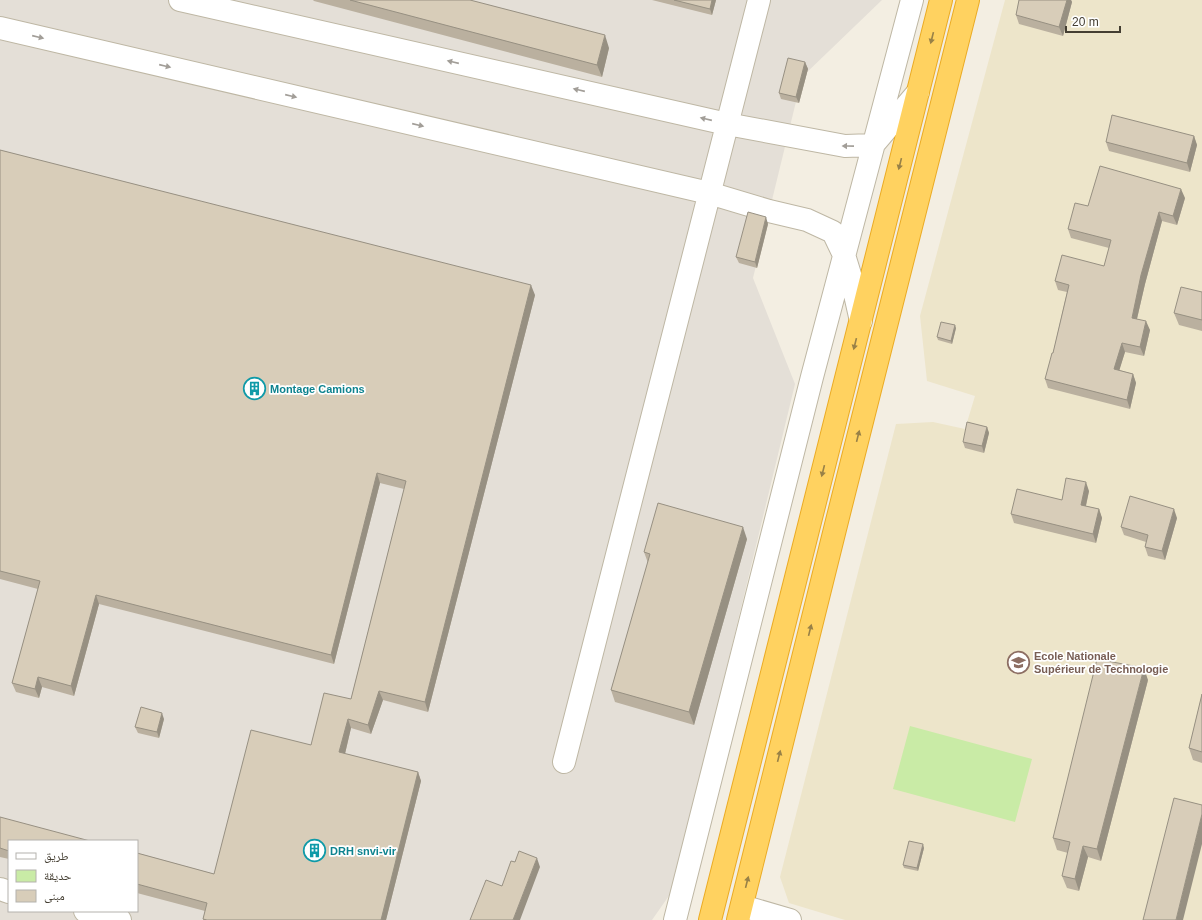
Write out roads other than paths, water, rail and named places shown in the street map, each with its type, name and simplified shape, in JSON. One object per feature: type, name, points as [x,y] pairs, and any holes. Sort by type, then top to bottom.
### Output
[{"type":"highway","points":[[710,920],[941,0]]},
{"type":"highway","points":[[740,913],[840,505],[968,0]]},
{"type":"street","points":[[180,0],[727,124],[845,146],[873,145],[918,92]]},
{"type":"street","points":[[564,762],[759,0]]},
{"type":"street","points":[[675,920],[812,377],[912,0]]},
{"type":"street","points":[[0,28],[709,193],[769,211],[807,220],[833,232],[844,254],[861,321]]},
{"type":"street","points":[[89,912],[120,920]]},
{"type":"street","points":[[740,913],[790,920]]},
{"type":"place","name":"Montage Camions","points":[[255,389]]},
{"type":"place","name":"Ecole Nationale Supérieur de Technologie","points":[[1018,662]]},
{"type":"place","name":"DRH snvi-vir","points":[[315,851]]}]
